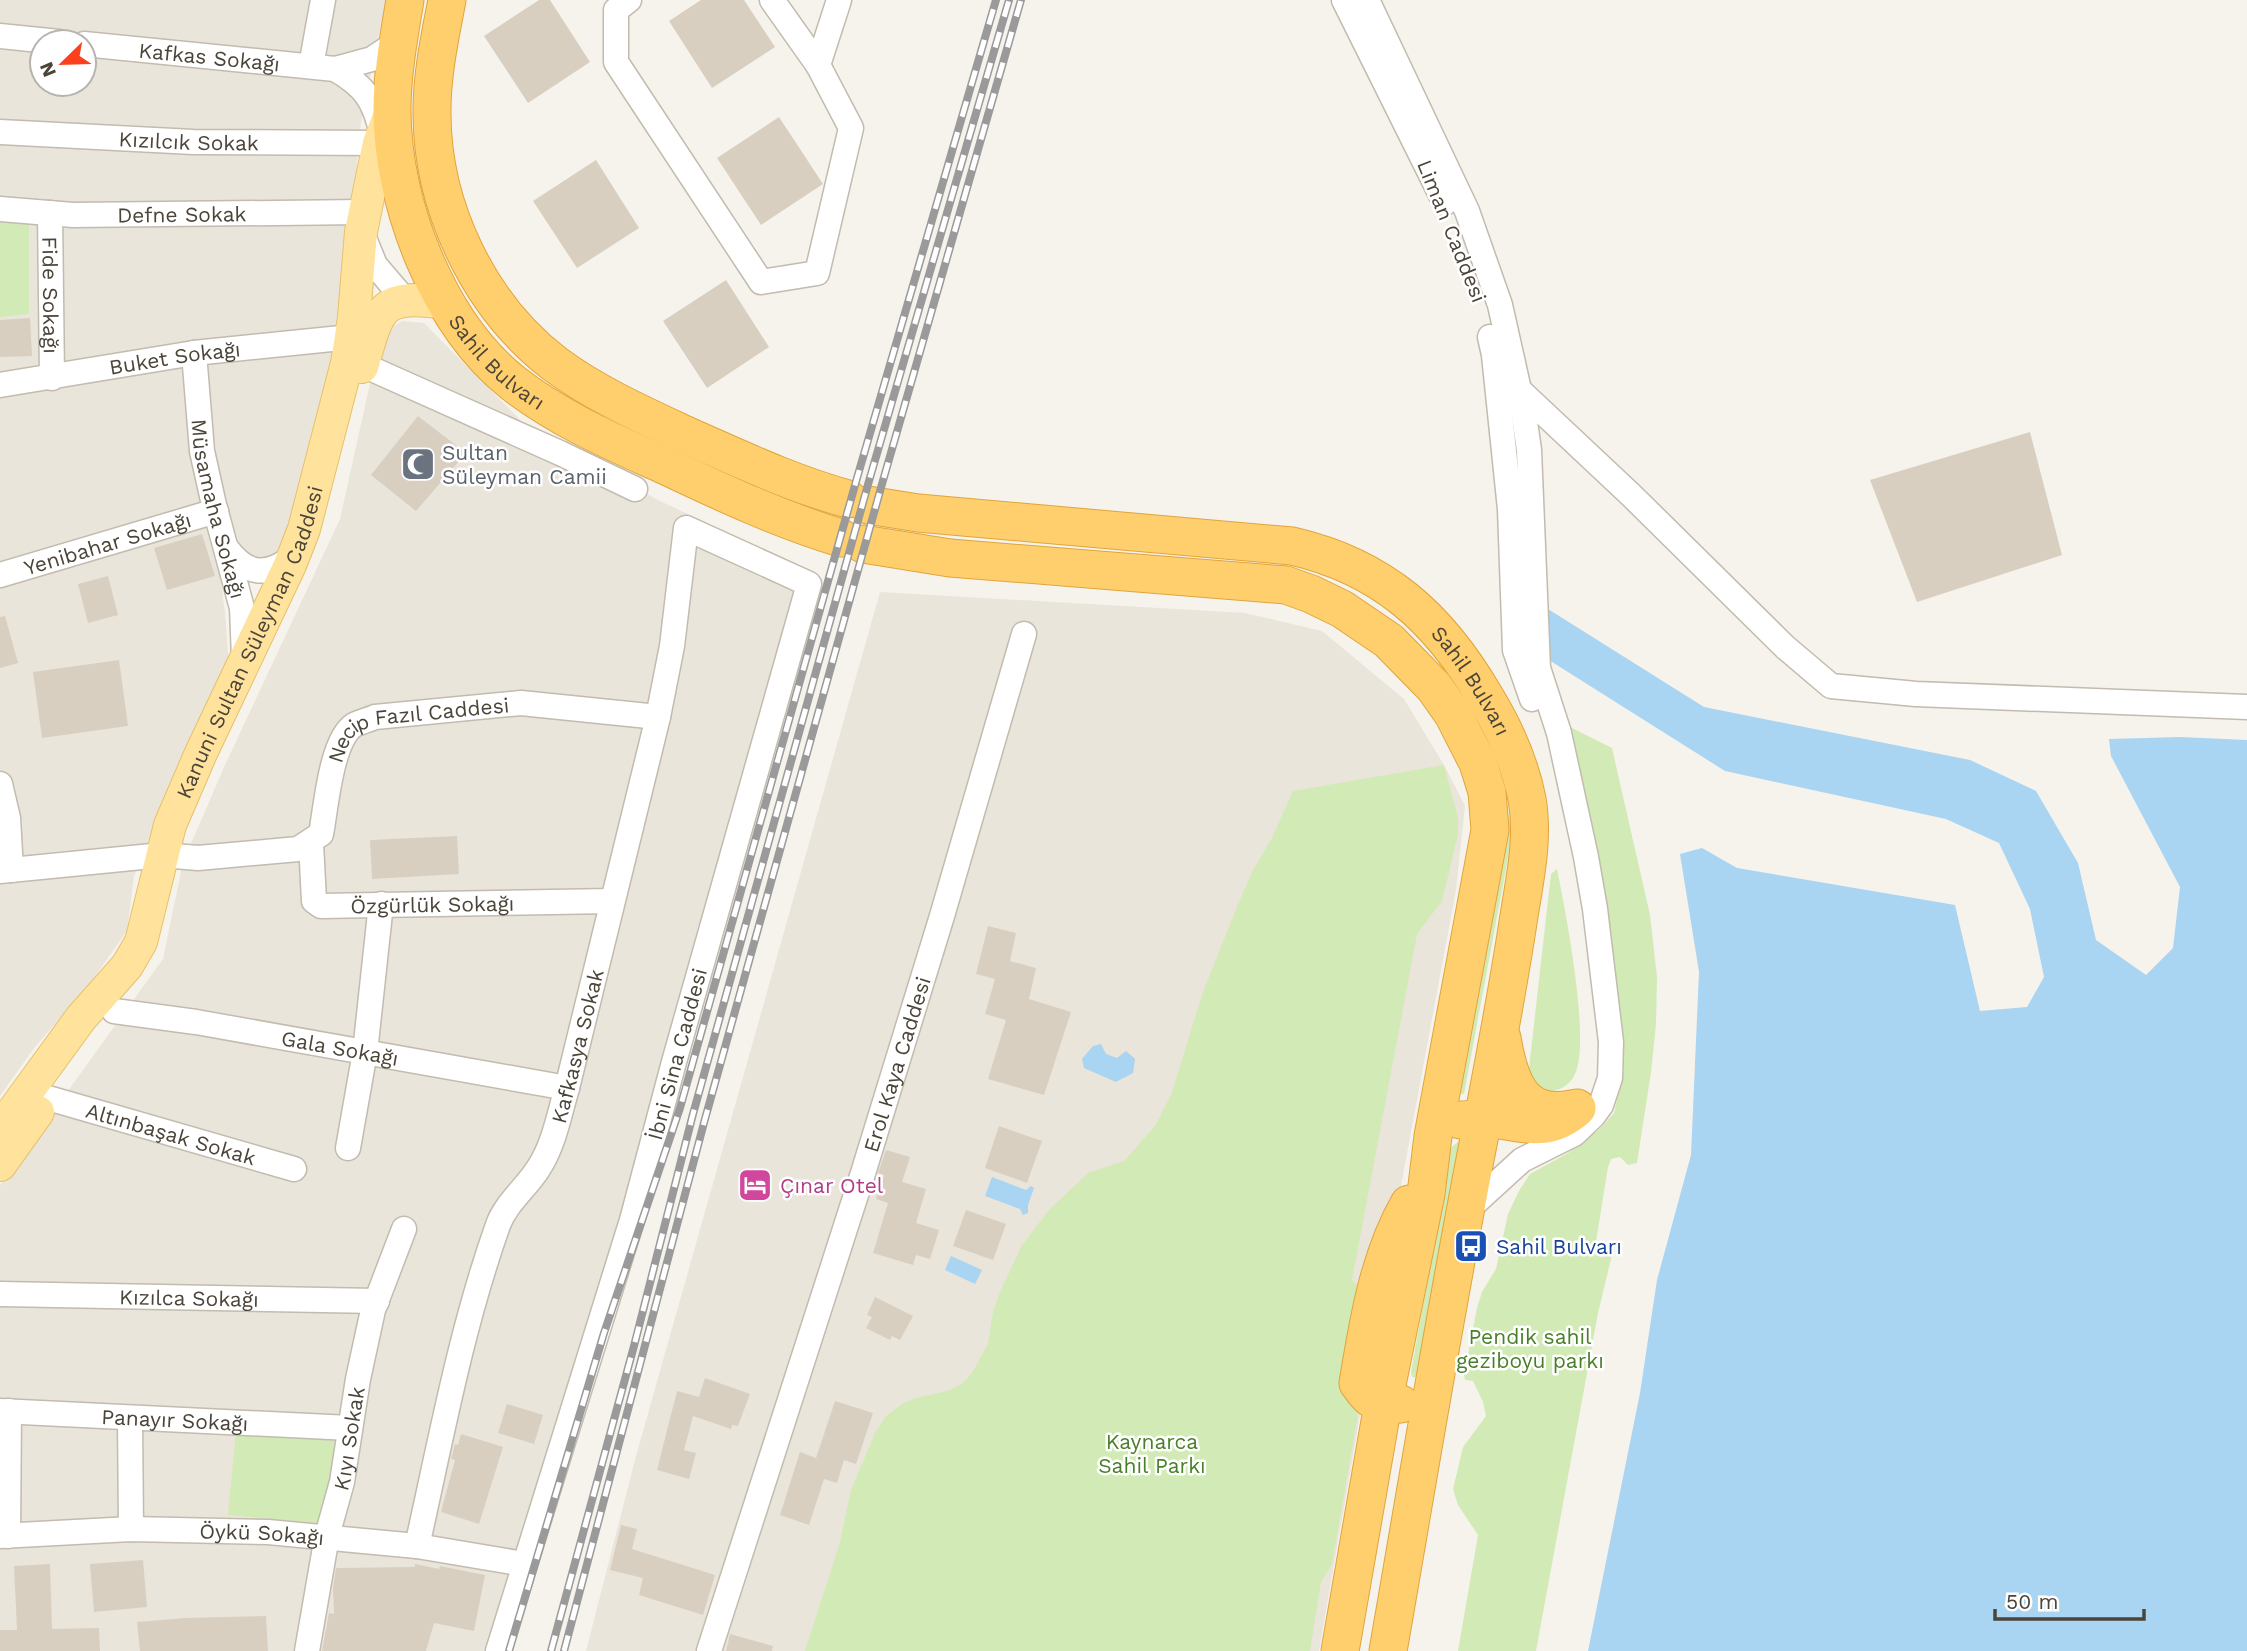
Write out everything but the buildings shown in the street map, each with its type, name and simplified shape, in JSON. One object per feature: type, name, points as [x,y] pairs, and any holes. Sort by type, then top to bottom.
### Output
[{"type":"highway","name":"Sahil Bulvarı","points":[[405,0],[384,129],[412,228],[446,303],[488,358],[511,381],[541,403],[576,424],[717,490],[805,527],[852,541],[950,558],[1286,585],[1365,622],[1414,664],[1434,687],[1468,740],[1478,762],[1489,811],[1490,830],[1433,1145],[1398,1223],[1381,1270],[1365,1342],[1358,1383],[1369,1399],[1383,1405]]},
{"type":"highway","name":"Sahil Bulvarı","points":[[447,0],[433,79],[432,134],[443,192],[459,236],[484,286],[510,322],[555,363],[587,384],[658,422],[785,478],[858,502],[918,513],[1292,546],[1318,552],[1369,574],[1409,602],[1433,623],[1475,679],[1503,729],[1527,800],[1529,844],[1500,1027],[1388,1651]]},
{"type":"highway","points":[[1500,1027],[1508,1071],[1521,1096],[1544,1109],[1557,1111],[1577,1108]]},
{"type":"highway","points":[[1433,1145],[1455,1121],[1483,1118],[1540,1125],[1561,1119],[1577,1108]]},
{"type":"highway","points":[[1340,1651],[1383,1405],[1432,1402]]},
{"type":"main road","name":"Kanuni Sultan Süleyman Caddesi","points":[[0,1129],[73,1028],[127,966],[141,942],[170,855],[272,649],[323,529],[357,351],[363,222],[384,129]]},
{"type":"main road","name":"Kanuni Sultan Süleyman Caddesi","points":[[0,1165],[76,1057],[114,1011],[147,964],[158,939],[170,855],[170,825],[294,556],[357,351],[387,305],[404,299]]},
{"type":"main road","points":[[404,299],[446,303]]},
{"type":"street","points":[[323,0],[323,67]]},
{"type":"street","points":[[629,0],[615,10],[616,62],[761,282],[817,273],[851,128],[818,65],[772,0]]},
{"type":"street","points":[[818,65],[839,0]]},
{"type":"street","name":"Liman Caddesi","points":[[1344,0],[1438,188],[1479,291],[1494,355],[1510,509],[1522,561]]},
{"type":"street","name":"Liman Caddesi","points":[[1367,0],[1437,144],[1479,241],[1500,305],[1529,450],[1522,561]]},
{"type":"street","points":[[0,36],[28,39]]},
{"type":"street","points":[[323,67],[372,60],[399,41]]},
{"type":"street","name":"Kafkas Sokağı","points":[[98,45],[323,67]]},
{"type":"street","points":[[323,67],[360,86],[370,98],[384,129]]},
{"type":"street","name":"Kızılcık Sokak","points":[[0,132],[193,142],[384,129]]},
{"type":"street","name":"Defne Sokak","points":[[0,209],[50,213],[363,222]]},
{"type":"street","name":"Fide Sokağı","points":[[50,213],[52,378]]},
{"type":"street","points":[[363,222],[375,265],[404,299]]},
{"type":"street","points":[[357,351],[635,489]]},
{"type":"street","name":"Buket Sokağı","points":[[0,385],[194,353],[357,351]]},
{"type":"street","name":"Müsamaha Sokağı","points":[[194,353],[202,451],[242,608],[244,662]]},
{"type":"street","points":[[1517,388],[1631,495],[1785,647],[1831,686],[1916,694],[2247,707]]},
{"type":"street","name":"Yenibahar Sokağı","points":[[0,575],[216,511]]},
{"type":"street","name":"İbni Sina Caddesi","points":[[498,1651],[632,1220],[677,1049],[810,584],[686,528]]},
{"type":"street","name":"Kafkasya Sokak","points":[[417,1546],[465,1336],[499,1222],[538,1170],[549,1149],[567,1088],[658,717],[672,646],[686,528]]},
{"type":"street","points":[[225,546],[236,560],[250,569],[265,571],[279,568],[294,556]]},
{"type":"street","points":[[1522,561],[1525,639],[1518,662],[1541,726],[1550,762],[1587,955],[1595,1070],[1591,1085],[1577,1108]]},
{"type":"street","name":"Erol Kaya Caddesi","points":[[709,1651],[889,1090],[1024,634]]},
{"type":"street","points":[[1465,1213],[1522,1160],[1567,1138],[1584,1126],[1601,1105],[1610,1078],[1611,1042],[1595,909],[1559,733],[1538,668],[1525,639]]},
{"type":"street","name":"Necip Fazıl Caddesi","points":[[311,843],[321,834],[335,761],[344,737],[353,726],[375,718],[522,703],[658,717]]},
{"type":"street","points":[[0,784],[8,818],[5,871],[170,855],[198,858],[223,856],[298,849],[311,843]]},
{"type":"street","name":"Özgürlük Sokağı","points":[[311,843],[314,901],[321,906],[612,901]]},
{"type":"street","points":[[348,1148],[365,1052],[381,904]]},
{"type":"street","name":"Gala Sokağı","points":[[114,1011],[567,1088]]},
{"type":"street","name":"Altınbaşak Sokak","points":[[48,1098],[294,1168]]},
{"type":"street","name":"Kıyı Sokak","points":[[307,1651],[327,1536],[342,1482],[358,1379],[377,1301],[404,1229]]},
{"type":"street","name":"Kızılca Sokağı","points":[[0,1294],[377,1301]]},
{"type":"street","points":[[4,1411],[4,1536]]},
{"type":"street","name":"Panayır Sokağı","points":[[4,1411],[350,1428]]},
{"type":"street","points":[[130,1419],[131,1529]]},
{"type":"street","name":"Öykü Sokağı","points":[[4,1536],[131,1529],[268,1532],[417,1546],[524,1564]]},
{"type":"shaded area","points":[[0,0],[386,0],[361,122],[341,322],[316,441],[280,554],[254,560],[218,560],[229,667],[188,748],[134,876],[127,931],[88,986],[34,1048],[0,1096]]},
{"type":"shaded area","points":[[402,321],[424,323],[532,432],[660,501],[803,568],[622,1222],[488,1651],[0,1651],[0,1185],[163,959],[183,862],[225,765],[340,519],[381,334]]},
{"type":"shaded area","points":[[880,592],[1245,613],[1322,631],[1404,699],[1465,806],[1456,890],[1382,1288],[1319,1651],[586,1651],[636,1456]]},
{"type":"green space","points":[[0,218],[29,219],[29,314],[0,317]]},
{"type":"green space","name":"Pendik sahil geziboyu parkı","points":[[1570,727],[1612,748],[1650,915],[1657,977],[1651,1072],[1637,1163],[1628,1165],[1620,1157],[1611,1159],[1608,1167],[1594,1254],[1602,1257],[1612,1255],[1598,1313],[1536,1651],[1458,1651],[1478,1535],[1458,1505],[1453,1489],[1463,1447],[1486,1416],[1473,1381],[1465,1380],[1464,1375],[1477,1308],[1482,1292],[1496,1269],[1508,1214],[1520,1189],[1530,1174],[1568,1153],[1600,1129],[1614,1113],[1624,1070],[1622,1024]]},
{"type":"green space","name":"Kaynarca Sahil Parkı","points":[[1444,765],[1458,818],[1458,834],[1442,901],[1417,934],[1352,1280],[1367,1295],[1364,1380],[1332,1564],[1321,1582],[1310,1651],[805,1651],[840,1542],[851,1490],[875,1433],[886,1416],[902,1404],[962,1384],[972,1373],[988,1344],[999,1294],[1022,1245],[1049,1210],[1088,1173],[1124,1161],[1155,1126],[1171,1095],[1203,992],[1239,902],[1293,791]]},
{"type":"green space","points":[[1505,806],[1511,826],[1510,847],[1464,1094],[1454,1093]]},
{"type":"green space","points":[[1557,869],[1575,974],[1580,1033],[1579,1057],[1575,1074],[1569,1083],[1550,1092],[1539,1092],[1528,1077],[1551,874]]},
{"type":"green space","points":[[1460,1140],[1422,1377],[1412,1377],[1446,1158]]},
{"type":"green space","points":[[236,1431],[335,1441],[327,1524],[228,1515]]},
{"type":"water","points":[[1540,604],[1704,707],[1970,760],[2036,791],[2078,863],[2096,940],[2146,975],[2173,948],[2180,887],[2111,756],[2109,739],[2180,737],[2247,740],[2247,1651],[1588,1651],[1640,1393],[1657,1280],[1691,1155],[1699,972],[1680,854],[1702,848],[1737,868],[1955,905],[1980,1011],[2027,1007],[2044,977],[2030,909],[1999,843],[1946,819],[1725,771],[1541,655]]},
{"type":"water","points":[[1101,1044],[1106,1054],[1117,1058],[1126,1051],[1135,1059],[1133,1073],[1116,1082],[1084,1068],[1082,1059],[1093,1046]]},
{"type":"water","points":[[992,1177],[1026,1190],[1031,1186],[1034,1188],[1028,1213],[1023,1215],[1020,1209],[985,1196]]},
{"type":"water","points":[[951,1256],[982,1270],[975,1284],[945,1270]]},
{"type":"railway","points":[[509,1651],[604,1333],[680,1108],[857,478],[996,0]]},
{"type":"railway","points":[[551,1651],[634,1346],[693,1114],[869,481],[1009,0]]},
{"type":"railway","points":[[564,1651],[705,1119],[882,484],[1021,0]]},
{"type":"place","name":"Sultan Süleyman Camii","points":[[418,464]]},
{"type":"place","name":"Çınar Otel","points":[[755,1185]]},
{"type":"place","name":"Sahil Bulvarı","points":[[1471,1246]]}]
